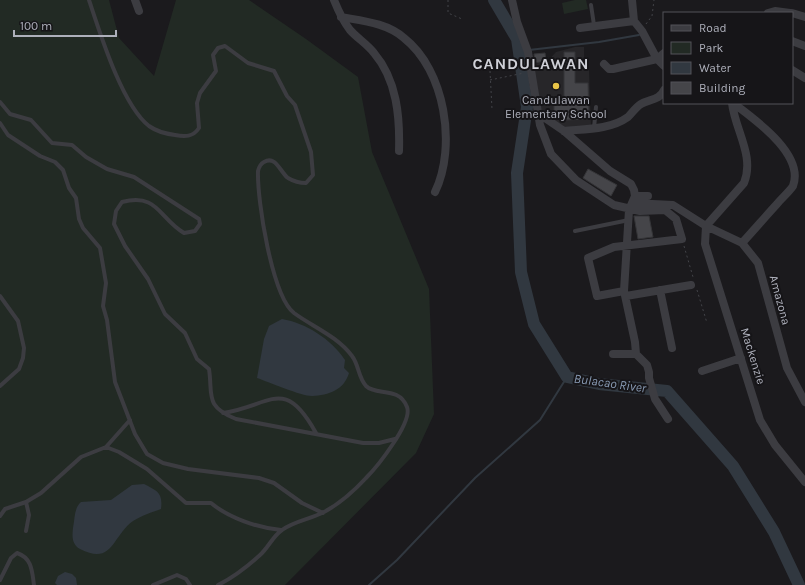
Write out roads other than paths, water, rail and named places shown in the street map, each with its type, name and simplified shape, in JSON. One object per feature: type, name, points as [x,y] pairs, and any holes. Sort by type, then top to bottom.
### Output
[{"type":"street","points":[[135,0],[140,11]]},
{"type":"street","points":[[334,0],[341,17],[350,30],[374,53],[384,66],[398,110],[400,129],[399,151]]},
{"type":"street","points":[[512,0],[517,22],[527,51],[540,125],[552,154],[576,180],[598,196],[614,205],[632,203],[648,196]]},
{"type":"street","points":[[632,0],[634,21],[657,59],[663,65]]},
{"type":"street","points":[[772,12],[783,12]]},
{"type":"street","points":[[793,14],[805,18]]},
{"type":"street","points":[[341,17],[381,25],[405,38],[418,52],[431,73],[444,112],[446,134],[446,161],[443,177],[435,192]]},
{"type":"street","points":[[580,28],[634,21]]},
{"type":"street","points":[[793,41],[805,46]]},
{"type":"street","points":[[604,64],[609,69],[613,69],[657,59],[663,54]]},
{"type":"street","points":[[793,71],[805,78]]},
{"type":"street","points":[[564,131],[603,127],[627,118],[641,104],[660,97],[663,92]]},
{"type":"street","points":[[706,226],[744,183],[748,174],[748,158],[734,115],[733,104]]},
{"type":"street","points":[[734,104],[777,138],[789,150],[794,163],[796,177],[789,190],[742,243]]},
{"type":"street","points":[[539,114],[564,131],[610,171],[630,184],[632,203],[629,220],[625,293],[636,354],[647,365],[654,394],[661,410],[668,419]]},
{"type":"street","points":[[632,203],[664,210],[676,219],[682,239],[638,246],[628,245],[614,247],[593,255],[588,260],[597,296],[693,286]]},
{"type":"street","name":"Amazona","points":[[632,203],[673,205],[706,226],[742,243],[758,263],[787,368],[805,402]]},
{"type":"street","name":"Mackenzie","points":[[706,226],[705,244],[760,420],[775,446],[805,482]]},
{"type":"street","points":[[660,290],[672,348]]},
{"type":"street","points":[[613,354],[636,354]]},
{"type":"street","points":[[702,371],[741,358]]},
{"type":"lane","points":[[89,0],[107,54],[137,113],[150,126],[163,132],[189,136],[195,134],[199,128],[197,103],[200,93],[216,71],[213,55],[218,48],[225,46],[248,63],[269,69],[276,74],[287,96],[295,105],[310,152],[313,175],[310,180],[302,183],[287,177],[275,162],[271,160],[265,161],[259,165],[258,178],[271,266],[287,305],[293,312],[329,335],[353,357],[360,375],[367,387],[375,391],[388,391],[403,400],[407,408],[407,416],[401,432],[366,478],[338,503],[323,513],[281,530],[260,555],[218,585]]},
{"type":"lane","points":[[591,5],[594,25]]},
{"type":"lane","points":[[0,102],[10,114],[31,120],[52,143],[72,145],[86,157],[107,169],[134,177],[199,219],[200,224],[195,231],[184,233],[175,227],[146,200],[134,199],[122,202],[116,211],[114,224],[125,246],[148,279],[165,314],[185,333],[197,359],[209,369],[209,392],[215,405],[223,413],[236,419],[316,433],[363,444],[395,439]]},
{"type":"lane","points":[[594,128],[596,108]]},
{"type":"lane","points":[[0,123],[8,135],[40,156],[55,162],[63,170],[70,188],[76,198],[79,219],[83,228],[100,248],[106,283],[103,306],[107,320],[115,382],[136,434],[147,454],[163,463],[188,469],[259,478],[274,483],[302,503],[323,513]]},
{"type":"lane","points":[[575,231],[629,220]]},
{"type":"lane","points":[[0,296],[18,321],[24,348],[23,358],[19,369],[0,386]]},
{"type":"lane","points":[[223,413],[239,411],[275,398],[285,400],[293,403],[305,414],[316,433]]},
{"type":"lane","points":[[0,516],[7,508],[26,502],[41,493],[81,457],[106,447],[130,420]]},
{"type":"lane","points":[[106,447],[119,452],[147,469],[186,503],[211,503],[218,509],[254,524],[281,530]]},
{"type":"lane","points":[[26,502],[29,514],[26,531]]},
{"type":"lane","points":[[0,580],[11,558],[17,553],[24,556],[32,567],[34,585]]},
{"type":"lane","points":[[153,585],[177,575],[186,579],[190,585]]},
{"type":"water","points":[[282,319],[309,328],[333,345],[345,360],[344,368],[349,373],[344,384],[330,393],[312,396],[257,378],[264,339],[269,326]]},
{"type":"water","points":[[144,484],[152,488],[160,495],[161,509],[133,521],[126,527],[106,552],[99,554],[91,553],[80,549],[75,545],[73,540],[73,531],[76,510],[81,502],[111,500],[132,485]]},
{"type":"water","points":[[65,572],[72,574],[76,578],[77,585],[57,585],[55,583],[58,576]]},
{"type":"waterway","name":"Bulacao River","points":[[494,0],[517,39],[527,107],[517,173],[521,272],[534,324],[567,377],[599,384],[667,391],[733,466],[774,532],[799,585]]},
{"type":"waterway","points":[[529,50],[599,42],[639,35]]},
{"type":"waterway","name":"Bulacao River","points":[[518,51],[525,50]]},
{"type":"waterway","points":[[369,585],[397,560],[475,478],[540,420],[567,377]]},
{"type":"place","name":"Candulawan Elementary School","points":[[556,86]]},
{"type":"district","name":"CANDULAWAN","points":[[531,63]]}]
